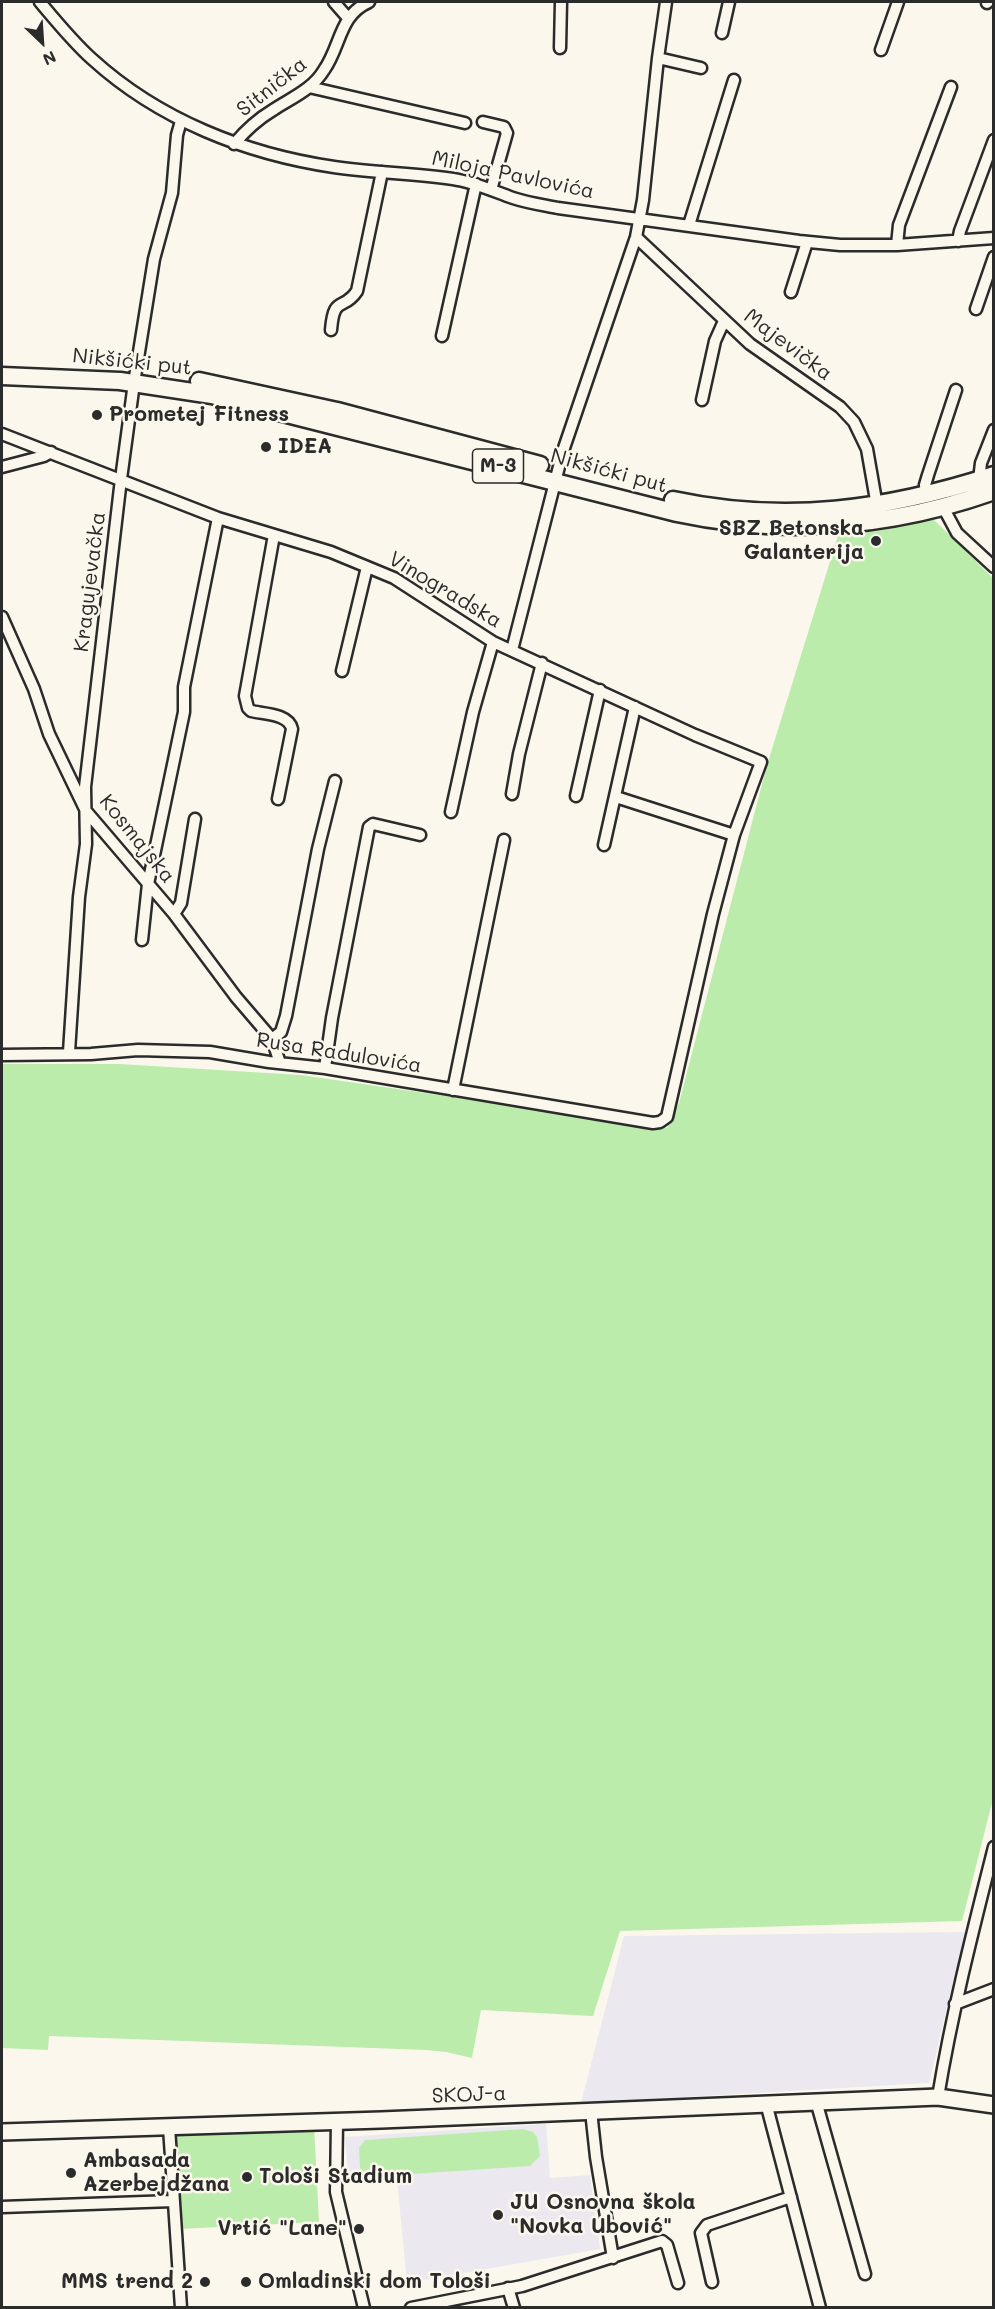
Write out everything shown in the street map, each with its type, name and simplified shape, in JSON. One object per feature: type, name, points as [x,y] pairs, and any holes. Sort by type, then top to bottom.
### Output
[{"type":"main road","points":[[2,366],[76,368],[135,378]]},
{"type":"main road","name":"Nikšićki put","points":[[2,376],[135,378],[556,475],[687,515],[768,526],[814,527],[861,524],[943,507],[993,491]]},
{"type":"main road","points":[[556,475],[691,504],[796,512],[877,506],[986,478]]},
{"type":"main road","name":"SKOJ-a","points":[[2,2132],[938,2097],[993,2104]]},
{"type":"street","name":"Miloja Pavlovića","points":[[40,2],[93,61],[135,92],[181,121],[234,144],[314,164],[455,179],[528,202],[807,242],[840,245],[897,245],[993,238]]},
{"type":"street","name":"Sitnička","points":[[234,144],[265,115],[309,87],[325,70],[342,8],[359,7],[369,2]]},
{"type":"street","points":[[560,48],[561,2]]},
{"type":"street","points":[[512,650],[556,475],[636,237],[666,2]]},
{"type":"street","points":[[722,33],[729,2]]},
{"type":"street","points":[[881,50],[898,2]]},
{"type":"street","points":[[658,58],[701,68]]},
{"type":"street","points":[[689,225],[734,81]]},
{"type":"street","points":[[309,87],[465,123]]},
{"type":"street","points":[[897,245],[899,225],[951,87]]},
{"type":"street","name":"Kragujevačka","points":[[69,1052],[86,844],[85,787],[121,479],[154,259],[172,193],[177,135],[181,121]]},
{"type":"street","points":[[483,122],[504,127],[507,133],[491,190]]},
{"type":"street","points":[[958,241],[993,140]]},
{"type":"street","points":[[331,330],[333,312],[339,304],[353,297],[357,291],[382,172]]},
{"type":"street","points":[[442,336],[476,184]]},
{"type":"street","name":"Majevička","points":[[636,237],[750,344],[840,407],[854,422],[867,449],[877,506]]},
{"type":"street","points":[[791,292],[807,242]]},
{"type":"street","points":[[976,309],[993,257]]},
{"type":"street","points":[[702,400],[715,341],[723,321]]},
{"type":"street","points":[[926,495],[925,485],[956,390]]},
{"type":"street","points":[[986,478],[981,462],[993,430]]},
{"type":"street","name":"Vinogradska","points":[[2,434],[218,518],[330,552],[394,578],[493,642],[761,762],[735,835]]},
{"type":"street","points":[[2,466],[44,456],[51,452]]},
{"type":"street","points":[[943,507],[957,532],[993,567]]},
{"type":"street","points":[[142,940],[148,884],[183,712],[184,687],[218,518]]},
{"type":"street","points":[[274,536],[245,696],[251,711],[285,718],[291,723],[292,729],[278,799]]},
{"type":"street","points":[[342,671],[367,567]]},
{"type":"street","name":"Kosmajska","points":[[2,617],[38,699],[49,734],[86,811],[174,914],[236,997],[272,1039],[280,1063]]},
{"type":"street","points":[[451,812],[473,712],[493,642]]},
{"type":"street","points":[[512,794],[519,754],[542,663]]},
{"type":"street","points":[[576,796],[600,690]]},
{"type":"street","points":[[604,845],[635,707]]},
{"type":"street","points":[[272,1039],[281,1032],[286,1016],[318,849],[335,781]]},
{"type":"street","points":[[616,797],[735,835]]},
{"type":"street","points":[[174,914],[180,903],[195,819]]},
{"type":"street","points":[[326,1068],[332,1018],[369,827],[372,824],[420,834]]},
{"type":"street","name":"Rusa Radulovića","points":[[2,1055],[69,1052],[91,1054],[138,1050],[191,1051],[326,1068],[653,1124],[660,1122],[667,1117],[713,914],[735,835]]},
{"type":"street","points":[[453,1090],[504,840]]},
{"type":"street","points":[[938,2097],[955,2004],[990,1873],[993,1847]]},
{"type":"street","points":[[955,2004],[993,1989]]},
{"type":"street","points":[[816,2101],[865,2274]]},
{"type":"street","points":[[766,2103],[820,2307]]},
{"type":"street","points":[[591,2111],[596,2157],[613,2258]]},
{"type":"street","points":[[337,2121],[336,2192],[364,2307]]},
{"type":"street","points":[[169,2127],[181,2307]]},
{"type":"street","points":[[712,2282],[701,2233],[707,2224],[791,2197]]},
{"type":"street","points":[[2,2207],[173,2201]]},
{"type":"street","points":[[411,2307],[536,2283],[662,2241],[667,2245],[678,2283]]},
{"type":"street","points":[[508,2288],[514,2307]]},
{"type":"shaded area","points":[[965,1932],[929,2083],[581,2103],[624,1936]]},
{"type":"shaded area","name":"JU Osnovna škola \"Novka Ubović\"","points":[[546,2124],[550,2178],[590,2175],[600,2249],[407,2283],[397,2180],[349,2181],[345,2137]]},
{"type":"green space","points":[[924,510],[994,579],[994,1795],[962,1921],[620,1931],[593,2016],[481,2010],[472,2058],[426,2050],[49,2036],[48,2050],[2,2048],[2,1064],[119,1064],[301,1075],[667,1128],[679,1103],[767,765],[841,526]]},
{"type":"green space","name":"Tološi Stadium","points":[[314,2125],[319,2222],[179,2229],[174,2132]]},
{"type":"green space","points":[[523,2129],[533,2132],[537,2137],[540,2156],[530,2166],[368,2177],[360,2168],[359,2148],[365,2140]]},
{"type":"place","name":"Prometej Fitness","points":[[97,415]]},
{"type":"place","name":"IDEA","points":[[266,447]]},
{"type":"place","name":"SBZ Betonska Galanterija","points":[[876,541]]},
{"type":"place","name":"Ambasada Azerbejdžana","points":[[71,2173]]},
{"type":"place","name":"Tološi Stadium","points":[[247,2177]]},
{"type":"place","name":"JU Osnovna škola \"Novka Ubović\"","points":[[498,2215]]},
{"type":"place","name":"Vrtić \"Lane\"","points":[[359,2229]]},
{"type":"place","name":"MMS trend 2","points":[[205,2282]]},
{"type":"place","name":"Omladinski dom Tološi","points":[[246,2282]]}]
